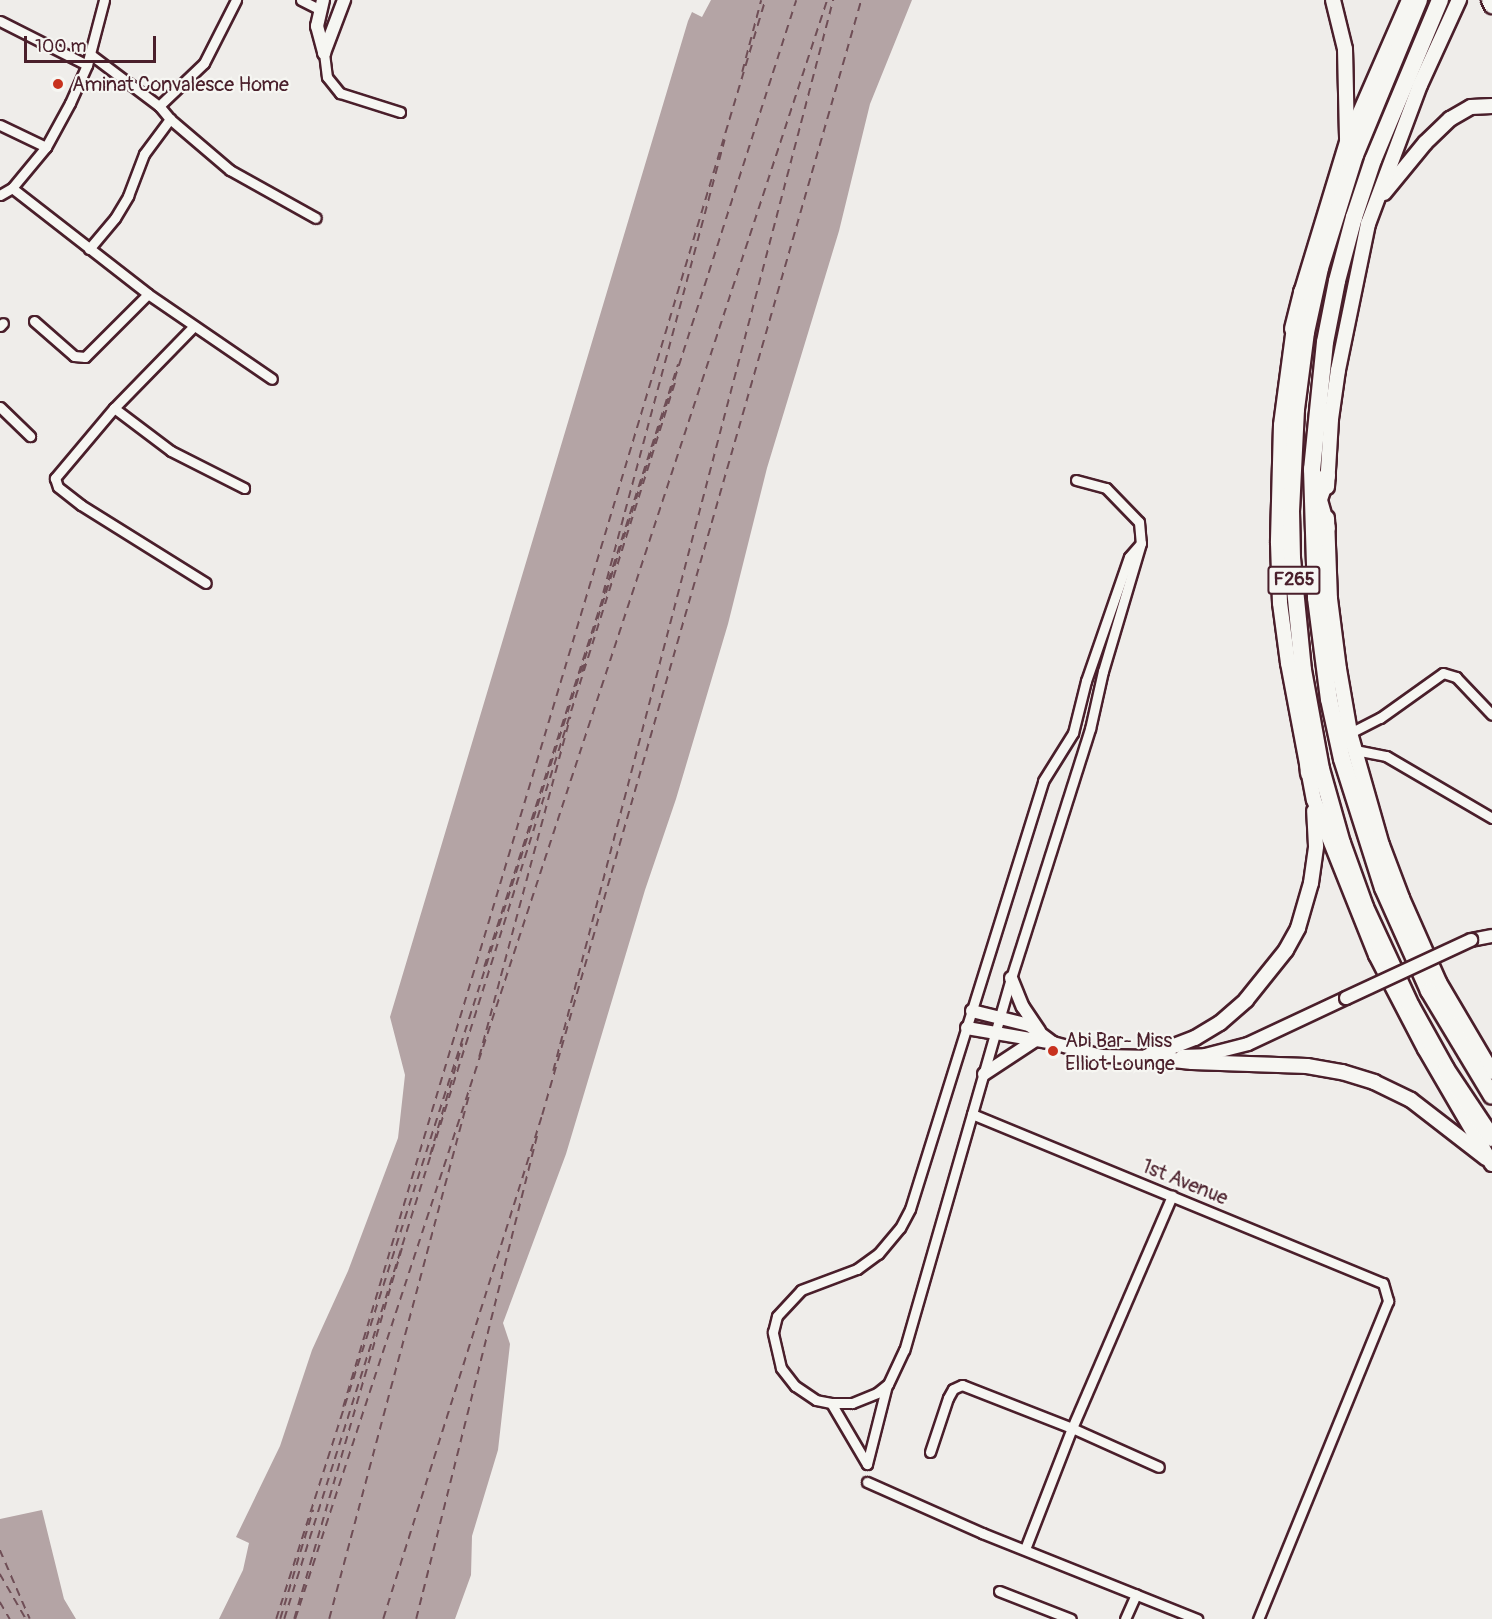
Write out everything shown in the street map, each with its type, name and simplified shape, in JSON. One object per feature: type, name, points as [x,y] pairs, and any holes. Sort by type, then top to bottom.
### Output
[{"type":"highway","name":"F265","points":[[1419,0],[1352,164],[1313,270],[1299,331],[1291,511],[1296,612],[1307,727],[1315,771],[1365,907],[1386,955],[1446,1069],[1492,1138]]},
{"type":"highway","name":"F265","points":[[1440,0],[1373,160],[1353,217],[1324,342],[1316,598],[1329,699],[1342,759],[1383,888],[1429,991],[1492,1096]]},
{"type":"highway","points":[[1299,331],[1302,292],[1313,270]]},
{"type":"highway","points":[[1320,472],[1318,499],[1320,526]]},
{"type":"highway","points":[[1307,727],[1307,745],[1315,771]]},
{"type":"main road","points":[[1333,0],[1345,49],[1347,142]]},
{"type":"main road","points":[[1313,270],[1347,142],[1409,0]]},
{"type":"main road","points":[[1320,472],[1356,275],[1374,207],[1420,85],[1458,0]]},
{"type":"main road","points":[[1489,0],[1492,6]]},
{"type":"main road","points":[[1374,207],[1393,179],[1450,119],[1471,107],[1492,106]]},
{"type":"main road","points":[[1320,526],[1350,733],[1382,845],[1402,898],[1439,981],[1492,1072]]},
{"type":"main road","points":[[1146,1057],[1195,1038],[1220,1023],[1246,1000],[1286,950],[1298,928],[1311,883],[1316,846],[1315,771]]},
{"type":"main road","points":[[1314,800],[1376,955],[1425,1049],[1492,1164]]},
{"type":"main road","points":[[1146,1057],[1191,1062],[1307,1066],[1342,1072],[1374,1082],[1412,1100],[1492,1164]]},
{"type":"street","points":[[104,0],[87,65],[46,147],[4,191],[272,379]]},
{"type":"street","points":[[159,106],[204,63],[236,0]]},
{"type":"street","points":[[301,0],[321,5],[316,26],[324,53],[327,77],[340,93],[400,112]]},
{"type":"street","points":[[324,53],[344,0]]},
{"type":"street","points":[[0,21],[87,65]]},
{"type":"street","points":[[90,54],[159,106],[170,119],[230,170],[316,218]]},
{"type":"street","points":[[89,249],[115,219],[128,196],[144,154],[170,119]]},
{"type":"street","points":[[0,125],[46,147]]},
{"type":"street","points":[[34,321],[74,356],[85,357],[148,294]]},
{"type":"street","points":[[194,326],[114,408],[55,478],[57,487],[81,505],[206,583]]},
{"type":"street","points":[[0,408],[30,436]]},
{"type":"street","points":[[114,408],[171,451],[244,488]]},
{"type":"street","points":[[831,1403],[867,1464],[888,1384],[904,1350],[1011,978],[1090,729],[1103,671],[1141,543],[1139,522],[1106,488],[1076,480]]},
{"type":"street","points":[[888,1384],[864,1401],[831,1403],[816,1400],[795,1386],[781,1368],[773,1332],[777,1316],[801,1290],[857,1269],[878,1254],[900,1228],[910,1209],[1043,781],[1073,733],[1086,681],[1129,557],[1141,543]]},
{"type":"street","points":[[1350,733],[1380,718],[1443,673],[1456,677],[1492,714]]},
{"type":"street","points":[[1355,750],[1386,756],[1492,818]]},
{"type":"street","points":[[967,1028],[996,1035],[1037,1036],[1053,1043],[1101,1056],[1205,1055],[1248,1044],[1471,940],[1492,936]]},
{"type":"street","points":[[1011,978],[1037,1036]]},
{"type":"street","points":[[972,1011],[1029,1026],[1037,1036]]},
{"type":"street","points":[[984,1074],[1037,1036]]},
{"type":"street","name":"1st Avenue","points":[[972,1114],[1383,1283],[1388,1301],[1258,1619]]},
{"type":"street","points":[[1025,1549],[1072,1428],[1172,1196]]},
{"type":"street","points":[[930,1452],[948,1398],[953,1389],[962,1385],[1072,1428],[1160,1467]]},
{"type":"street","points":[[867,1482],[982,1533],[1197,1619]]},
{"type":"street","points":[[999,1592],[1071,1619]]},
{"type":"street","points":[[1125,1619],[1136,1594]]},
{"type":"shaded area","points":[[711,0],[912,0],[870,104],[839,231],[767,468],[728,624],[676,799],[645,890],[566,1154],[503,1323],[510,1344],[498,1450],[472,1536],[471,1575],[455,1619],[219,1619],[243,1570],[249,1543],[236,1537],[280,1446],[312,1350],[348,1271],[398,1138],[405,1075],[390,1017],[688,21],[692,12],[702,17]]},
{"type":"shaded area","points":[[42,1510],[64,1599],[76,1619],[0,1619],[0,1519]]},
{"type":"ferry route","points":[[742,72],[761,0]]},
{"type":"ferry route","points":[[343,1407],[765,0]]},
{"type":"ferry route","points":[[276,1619],[796,0]]},
{"type":"ferry route","points":[[295,1619],[827,0]]},
{"type":"ferry route","points":[[553,1071],[833,0]]},
{"type":"ferry route","points":[[383,1619],[542,1115],[861,0]]},
{"type":"ferry route","points":[[603,593],[724,140]]},
{"type":"ferry route","points":[[484,967],[678,364]]},
{"type":"ferry route","points":[[284,1619],[676,379]]},
{"type":"ferry route","points":[[582,672],[585,662]]},
{"type":"ferry route","points":[[479,1057],[570,717]]},
{"type":"ferry route","points":[[430,1155],[462,1044]]},
{"type":"ferry route","points":[[329,1619],[470,1091]]},
{"type":"ferry route","points":[[416,1619],[538,1131]]},
{"type":"ferry route","points":[[294,1619],[402,1248]]},
{"type":"ferry route","points":[[280,1619],[313,1510]]},
{"type":"ferry route","points":[[0,1550],[30,1619]]},
{"type":"ferry route","points":[[0,1574],[26,1619]]},
{"type":"ferry route","points":[[0,1602],[10,1619]]},
{"type":"place","name":"Aminat Convalesce Home","points":[[58,84]]},
{"type":"place","name":"Abi Bar- Miss Elliot Lounge","points":[[1053,1051]]}]
